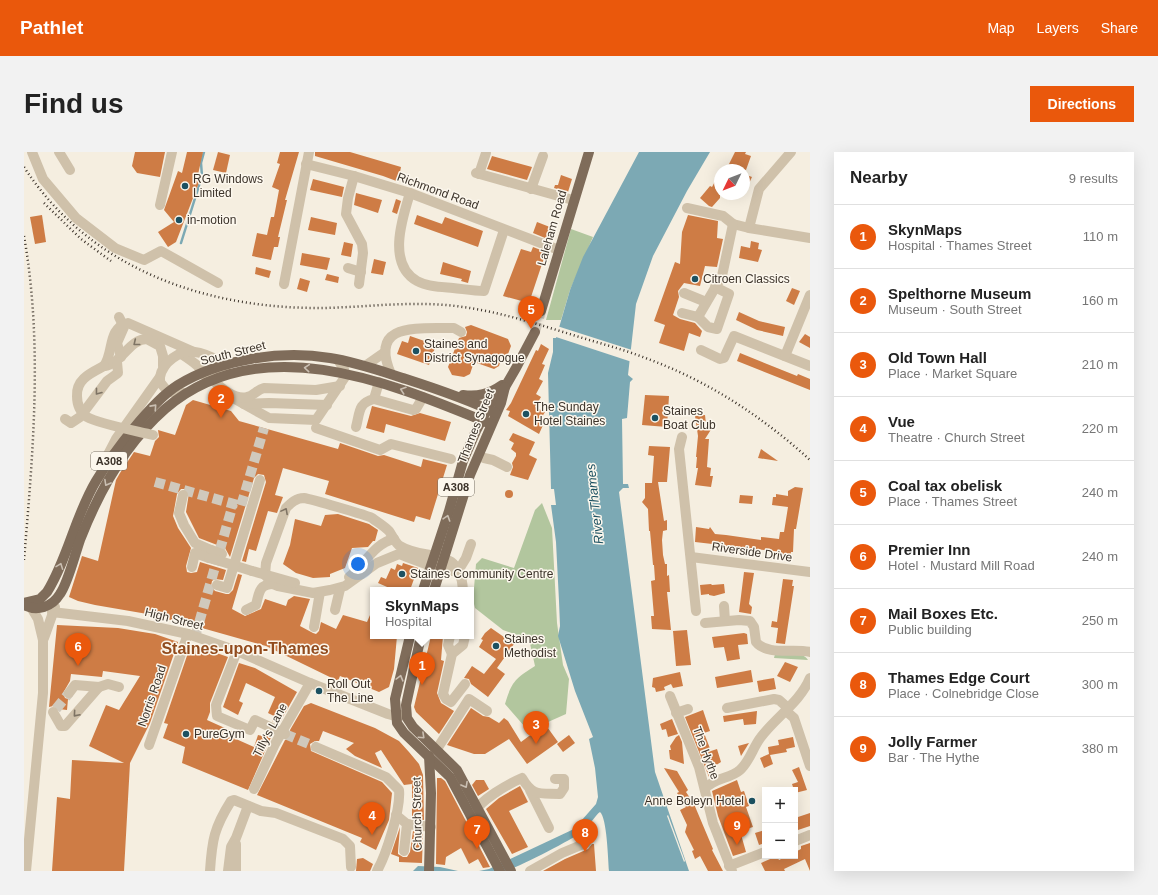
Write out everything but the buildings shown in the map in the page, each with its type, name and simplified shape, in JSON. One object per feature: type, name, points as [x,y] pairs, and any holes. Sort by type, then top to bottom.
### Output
[{"type":"main road","name":"Laleham Road","points":[[541,311],[573,200],[589,152]]},
{"type":"main road","name":"Thames Street","points":[[424,587],[449,511],[463,461],[481,420],[502,403],[507,383],[535,332]]},
{"type":"main road","name":"South Street","points":[[227,365],[279,356],[304,356],[338,360],[366,366],[453,394],[492,411]]},
{"type":"main road","name":"South Street","points":[[47,609],[47,592],[53,582],[81,512],[95,482],[121,444],[168,392],[209,378],[243,372],[276,367],[312,368],[379,382],[423,397],[491,424]]},
{"type":"main road","name":"South Street","points":[[47,609],[60,595],[90,514],[114,470],[142,432],[165,409],[209,378]]},
{"type":"main road","points":[[453,394],[482,395],[507,383]]},
{"type":"main road","name":"Thames Street","points":[[435,587],[470,475],[491,424],[492,411]]},
{"type":"main road","name":"High Street","points":[[27,606],[47,609]]},
{"type":"main road","points":[[409,639],[396,692],[394,706],[396,716],[404,733],[450,778],[500,864],[511,871]]},
{"type":"main road","points":[[421,639],[406,705],[406,715],[413,727],[457,770],[478,808],[500,864]]},
{"type":"main road","name":"Church Street","points":[[429,756],[431,827],[430,868]]},
{"type":"street","points":[[32,152],[43,179],[76,218],[115,248],[144,260],[161,251],[218,283]]},
{"type":"street","points":[[59,152],[70,170]]},
{"type":"street","points":[[160,204],[172,152]]},
{"type":"street","points":[[284,284],[309,152]]},
{"type":"street","points":[[749,228],[759,189],[791,152]]},
{"type":"street","points":[[486,153],[477,174],[573,200]]},
{"type":"street","points":[[531,189],[543,156]]},
{"type":"street","name":"Richmond Road","points":[[306,164],[354,176],[410,194],[559,250]]},
{"type":"street","points":[[354,176],[348,198],[346,214],[362,244],[363,253],[359,284]]},
{"type":"street","points":[[410,194],[400,237],[400,252],[411,276],[420,282],[439,287],[484,291],[504,230]]},
{"type":"street","points":[[687,208],[723,216],[733,224],[749,228],[810,238]]},
{"type":"street","points":[[698,318],[722,276],[733,224]]},
{"type":"street","points":[[348,268],[361,272]]},
{"type":"street","points":[[682,313],[698,318],[708,327],[717,329],[729,294],[716,287]]},
{"type":"street","points":[[684,293],[706,302]]},
{"type":"street","points":[[785,356],[810,294]]},
{"type":"street","points":[[122,321],[140,327],[194,352],[210,356],[227,365],[209,378]]},
{"type":"street","points":[[65,419],[71,423],[80,417],[98,391],[118,373],[118,343],[124,331],[122,321]]},
{"type":"street","points":[[104,366],[107,362],[112,338],[122,321]]},
{"type":"street","points":[[140,327],[192,360],[209,378],[231,397],[269,418],[310,421],[320,416],[340,386],[346,374],[338,360]]},
{"type":"street","points":[[392,374],[387,364],[385,352],[387,342],[390,337],[399,331],[458,330]]},
{"type":"street","points":[[701,350],[720,359],[724,358],[734,336],[810,366]]},
{"type":"street","points":[[95,482],[116,439],[160,377],[163,366],[163,356],[160,346],[147,339],[138,341],[119,359],[87,375],[79,385],[77,400],[83,412],[94,419],[153,435]]},
{"type":"street","points":[[163,366],[168,360],[194,352]]},
{"type":"street","points":[[366,366],[385,352]]},
{"type":"street","points":[[160,377],[160,382],[168,392],[186,393]]},
{"type":"street","points":[[374,399],[379,382]]},
{"type":"street","points":[[223,389],[244,397],[258,390],[280,388],[316,390],[340,386]]},
{"type":"street","points":[[356,427],[361,406],[364,402],[374,399],[413,410],[416,409],[423,397]]},
{"type":"street","points":[[244,404],[270,403],[327,405]]},
{"type":"street","points":[[316,428],[380,450],[391,444],[451,459]]},
{"type":"street","points":[[682,437],[679,450],[696,611]]},
{"type":"street","points":[[484,458],[493,460],[507,467]]},
{"type":"street","points":[[217,585],[227,588],[260,480]]},
{"type":"street","points":[[183,495],[179,513],[184,525],[196,544],[210,554]]},
{"type":"street","points":[[273,584],[265,575],[266,563],[286,508],[298,499],[308,499],[370,517],[388,531],[397,546]]},
{"type":"street","points":[[192,567],[195,553],[210,554],[235,561],[252,571],[315,587],[336,583],[358,570],[365,558],[389,540],[397,546],[432,560],[445,559],[454,564],[458,571],[462,587]]},
{"type":"street","points":[[432,560],[441,570],[452,572],[458,571],[466,558],[471,544]]},
{"type":"street","points":[[361,565],[397,546]]},
{"type":"street","points":[[246,610],[256,605],[261,587],[266,584],[273,584],[313,593],[340,589],[358,579],[397,546]]},
{"type":"street","name":"Riverside Drive","points":[[691,556],[810,572]]},
{"type":"street","points":[[335,610],[340,589]]},
{"type":"street","points":[[314,627],[320,592]]},
{"type":"street","points":[[27,606],[38,619],[44,640]]},
{"type":"street","points":[[724,606],[725,621]]},
{"type":"street","points":[[26,871],[41,712],[47,609]]},
{"type":"street","name":"High Street","points":[[47,609],[70,615],[128,621],[188,634],[237,651],[310,683],[396,716],[406,715]]},
{"type":"street","points":[[705,623],[750,621],[754,627],[756,642],[762,647],[789,652],[801,650],[810,652]]},
{"type":"street","name":"Norris Road","points":[[149,745],[188,634]]},
{"type":"street","points":[[465,639],[463,645],[453,643],[443,694],[446,699],[451,702],[465,684]]},
{"type":"street","points":[[237,651],[216,706],[217,716],[250,730],[255,720],[284,733]]},
{"type":"street","points":[[705,789],[711,783],[732,775],[741,769],[761,737],[803,690],[810,678]]},
{"type":"street","name":"Tilly's Lane","points":[[254,789],[275,744],[284,733],[310,683]]},
{"type":"street","points":[[69,693],[75,685],[99,687],[108,684],[119,687]]},
{"type":"street","points":[[41,712],[54,710],[61,726],[65,726],[99,687]]},
{"type":"street","name":"The Hythe","points":[[670,696],[699,767],[713,823],[730,868]]},
{"type":"street","points":[[439,751],[469,699],[487,711]]},
{"type":"street","points":[[727,708],[774,699],[779,700],[794,718],[810,766]]},
{"type":"street","points":[[676,713],[688,708]]},
{"type":"street","points":[[316,747],[386,777],[399,790],[400,799],[396,815],[384,856],[377,871]]},
{"type":"street","points":[[473,819],[478,808],[498,792],[522,778],[550,828]]},
{"type":"street","points":[[530,790],[540,794],[560,794],[564,784],[564,779],[555,779]]},
{"type":"street","points":[[210,871],[212,839],[222,815],[232,801],[261,811],[276,813],[343,840],[350,846],[351,870]]},
{"type":"street","points":[[228,871],[234,840],[248,806]]},
{"type":"street","points":[[396,815],[407,824],[431,827]]},
{"type":"street","points":[[404,851],[407,824]]},
{"type":"street","points":[[798,839],[810,835]]},
{"type":"street","points":[[234,840],[236,871]]},
{"type":"street","points":[[530,871],[562,853],[586,843]]},
{"type":"street","points":[[730,868],[762,853]]},
{"type":"green space","points":[[571,229],[593,237],[570,290],[561,320],[546,320]]},
{"type":"green space","points":[[542,503],[552,528],[557,623],[563,665],[569,679],[566,714],[539,726],[525,727],[505,704],[515,681],[535,666],[529,639],[503,630],[475,608],[474,588],[476,564],[482,558],[514,568],[535,510]]},
{"type":"green space","points":[[775,654],[797,654],[808,660],[774,658]]},
{"type":"water","name":"River Thames","points":[[639,152],[710,152],[687,191],[653,256],[636,304],[628,375],[633,379],[630,382],[627,418],[622,419],[623,484],[628,484],[629,488],[623,488],[619,492],[655,772],[689,871],[609,871],[606,830],[600,812],[582,832],[531,860],[504,871],[479,871],[489,869],[574,829],[596,804],[598,797],[595,768],[589,739],[593,737],[575,691],[558,636],[560,626],[556,542],[551,505],[556,505],[554,489],[551,489],[548,373],[553,352],[553,338],[556,338],[570,290],[583,257]]},
{"type":"water","points":[[418,866],[440,867],[458,871],[413,871]]},
{"type":"pier","points":[[557,326],[632,350],[632,362],[553,336],[555,336]]},
{"type":"pier","points":[[668,815],[685,861],[684,862],[667,816]]},
{"type":"waterway","points":[[181,243],[202,176],[201,163],[204,152]]},
{"type":"tunnel","points":[[535,332],[541,311]]},
{"type":"tunnel","points":[[155,482],[241,506],[264,428]]},
{"type":"tunnel","points":[[195,637],[233,504]]},
{"type":"tunnel","points":[[56,709],[69,693]]},
{"type":"tunnel","points":[[285,734],[316,747]]},
{"type":"railway","points":[[24,167],[51,202],[82,232],[116,257],[154,276],[194,291],[236,301],[279,306],[323,308],[393,304],[445,305],[477,309],[518,319],[629,352],[692,378],[713,389],[754,415],[810,460]]},
{"type":"railway","points":[[44,203],[81,239],[111,261]]},
{"type":"railway","points":[[24,236],[30,276],[35,358],[33,438],[24,560]]},
{"type":"place","name":"RG Windows Limited","points":[[185,186]]},
{"type":"place","name":"in-motion","points":[[179,220]]},
{"type":"place","name":"Citroen Classics","points":[[695,279]]},
{"type":"place","name":"Coal tax obelisk","points":[[531,329]]},
{"type":"place","name":"Staines and District Synagogue","points":[[416,351]]},
{"type":"place","name":"The Sunday Hotel Staines","points":[[526,414]]},
{"type":"place","name":"Spelthorne Museum","points":[[221,418]]},
{"type":"place","name":"Staines Boat Club","points":[[655,418]]},
{"type":"place","name":"Staines Community Centre","points":[[402,574]]},
{"type":"place","name":"Staines Methodist","points":[[496,646]]},
{"type":"place","name":"Premier Inn","points":[[78,666]]},
{"type":"place","name":"SkynMaps","points":[[422,685]]},
{"type":"place","name":"Roll Out The Line","points":[[319,691]]},
{"type":"place","name":"PureGym","points":[[186,734]]},
{"type":"place","name":"Old Town Hall","points":[[536,744]]},
{"type":"place","name":"Anne Boleyn Hotel","points":[[752,801]]},
{"type":"place","name":"Vue","points":[[372,835]]},
{"type":"place","name":"Jolly Farmer","points":[[737,845]]},
{"type":"place","name":"Mail Boxes Etc.","points":[[477,849]]},
{"type":"place","name":"Thames Edge Court","points":[[585,852]]},
{"type":"district","name":"Staines-upon-Thames","points":[[245,648]]}]
